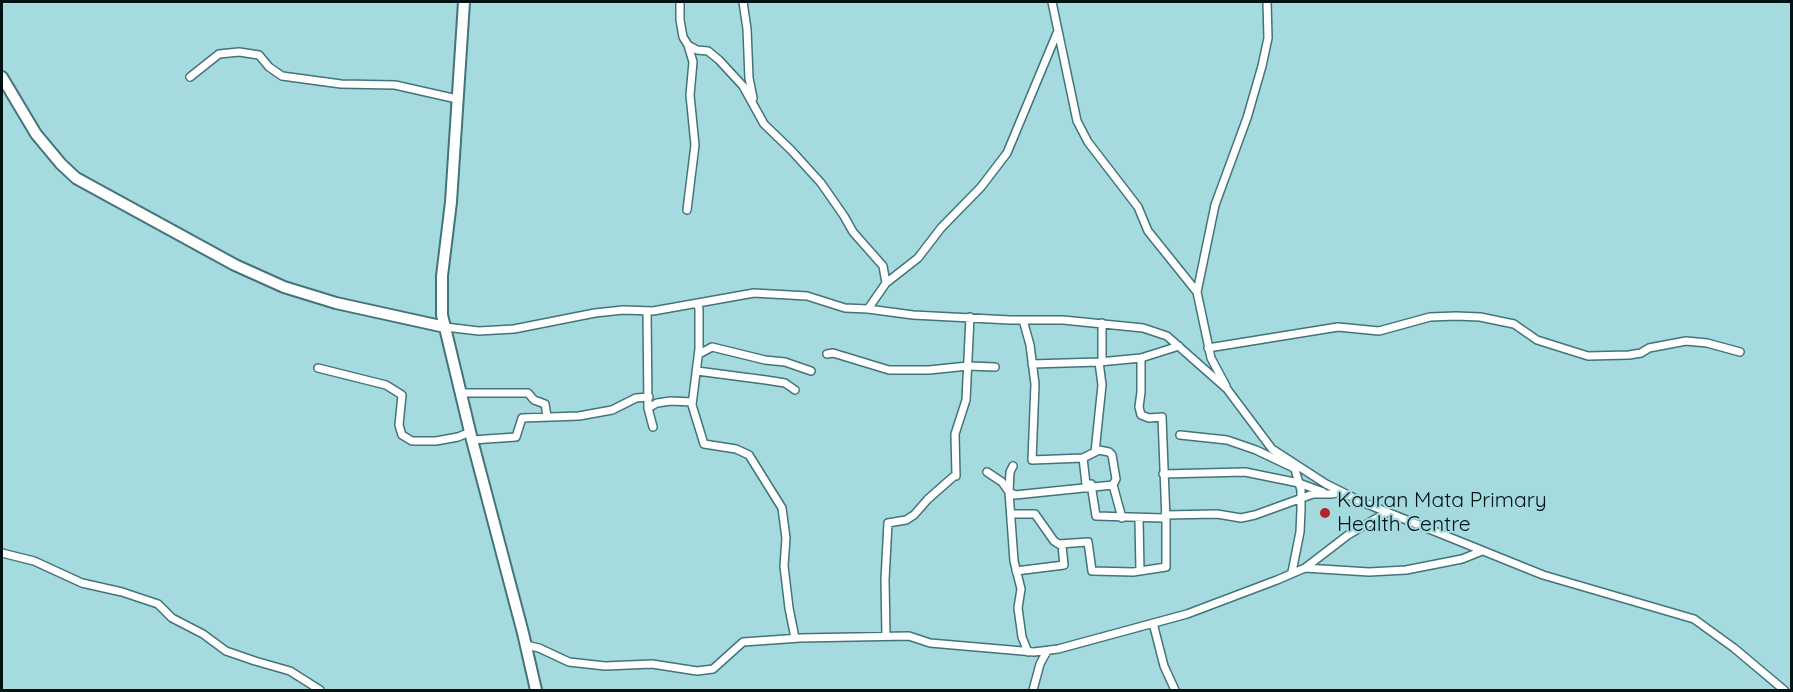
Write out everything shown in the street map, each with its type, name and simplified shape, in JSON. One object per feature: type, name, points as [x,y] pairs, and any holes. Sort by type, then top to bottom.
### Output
[{"type":"street","points":[[464,2],[451,202],[442,276],[442,315],[536,690]]},
{"type":"street","points":[[680,2],[683,37],[693,62],[690,95],[695,145],[687,210]]},
{"type":"street","points":[[743,2],[753,101]]},
{"type":"street","points":[[1052,2],[1077,121],[1088,142],[1138,207],[1148,231],[1197,292]]},
{"type":"street","points":[[1268,2],[1268,38],[1262,66],[1247,118],[1215,205],[1197,292],[1211,358],[1227,389],[1272,449],[1294,466],[1301,498],[1300,532],[1292,572]]},
{"type":"street","points":[[868,309],[886,283],[918,258],[941,228],[981,187],[1007,153],[1058,31]]},
{"type":"street","points":[[688,45],[697,51],[708,51],[743,86],[764,123],[822,183],[853,232],[878,259],[885,272],[886,283]]},
{"type":"street","points":[[190,77],[219,54],[239,52],[259,55],[269,67],[282,76],[341,84],[395,85],[457,99]]},
{"type":"street","points":[[2,77],[36,134],[76,178],[235,265],[284,287],[336,303],[445,327],[479,331],[514,329],[595,313],[647,311],[754,294],[807,297],[845,308],[913,315],[1102,323],[1143,328],[1167,336],[1227,389]]},
{"type":"street","points":[[697,303],[699,354],[692,402],[704,444],[736,449],[749,455],[782,508],[786,538],[784,566],[795,638]]},
{"type":"street","points":[[647,311],[648,408],[653,427]]},
{"type":"street","points":[[1208,348],[1338,327],[1379,331],[1430,317],[1456,316],[1480,317],[1514,324],[1537,340],[1588,356],[1629,355],[1649,348],[1686,341],[1707,343],[1740,352]]},
{"type":"street","points":[[886,636],[885,580],[888,523],[906,520],[914,515],[928,499],[954,477],[955,434],[966,400],[970,317]]},
{"type":"street","points":[[1023,320],[1030,345],[1035,384],[1032,460],[1083,458],[1099,450],[1109,452],[1112,456],[1116,479],[1113,485],[1122,518]]},
{"type":"street","points":[[1095,452],[1102,385],[1100,362],[1102,323]]},
{"type":"street","points":[[1032,364],[1141,358],[1179,346]]},
{"type":"street","points":[[699,354],[712,347],[765,360],[785,362],[811,371]]},
{"type":"street","points":[[827,354],[832,353],[889,370],[995,367]]},
{"type":"street","points":[[1059,544],[1088,542],[1092,571],[1140,571],[1166,567],[1162,417],[1149,418],[1141,415],[1138,407],[1142,392],[1141,358]]},
{"type":"street","points":[[318,369],[386,385],[402,395],[399,425],[402,435],[412,441],[436,441],[471,436],[516,437],[522,418],[579,416],[612,410],[636,398],[649,397]]},
{"type":"street","points":[[697,370],[785,383],[795,390]]},
{"type":"street","points":[[461,393],[528,393],[534,400],[545,404],[546,416]]},
{"type":"street","points":[[648,408],[657,403],[671,401],[692,402]]},
{"type":"street","points":[[1180,435],[1227,440],[1256,450],[1387,512],[1543,575],[1694,619],[1734,648],[1784,690]]},
{"type":"street","points":[[1083,458],[1086,484],[1091,484],[1091,486]]},
{"type":"street","points":[[1013,466],[1010,472],[1010,492],[1016,570],[1021,589],[1018,608],[1022,637],[1028,652]]},
{"type":"street","points":[[987,472],[1015,495],[1113,485]]},
{"type":"street","points":[[1163,474],[1245,472],[1299,483],[1328,494]]},
{"type":"street","points":[[1091,486],[1096,516],[1139,519],[1217,514],[1241,518],[1313,494],[1336,493],[1338,490]]},
{"type":"street","points":[[526,645],[539,648],[569,662],[605,666],[652,664],[697,671],[713,669],[743,642],[795,638],[909,636],[930,642],[1028,652],[1047,651],[1187,614],[1277,580],[1305,568],[1348,535],[1387,512]]},
{"type":"street","points":[[1011,514],[1035,514],[1054,541],[1062,546],[1064,565],[1016,570]]},
{"type":"street","points":[[1139,519],[1140,571]]},
{"type":"street","points":[[1305,568],[1369,572],[1406,570],[1462,559],[1482,551]]},
{"type":"street","points":[[2,553],[34,561],[82,583],[122,591],[158,604],[172,618],[203,634],[226,651],[255,662],[290,670],[320,690]]},
{"type":"street","points":[[1153,623],[1164,666],[1175,690]]},
{"type":"street","points":[[1033,690],[1040,664],[1047,651]]},
{"type":"place","name":"Kauran Mata Primary Health Centre","points":[[1325,513]]}]
